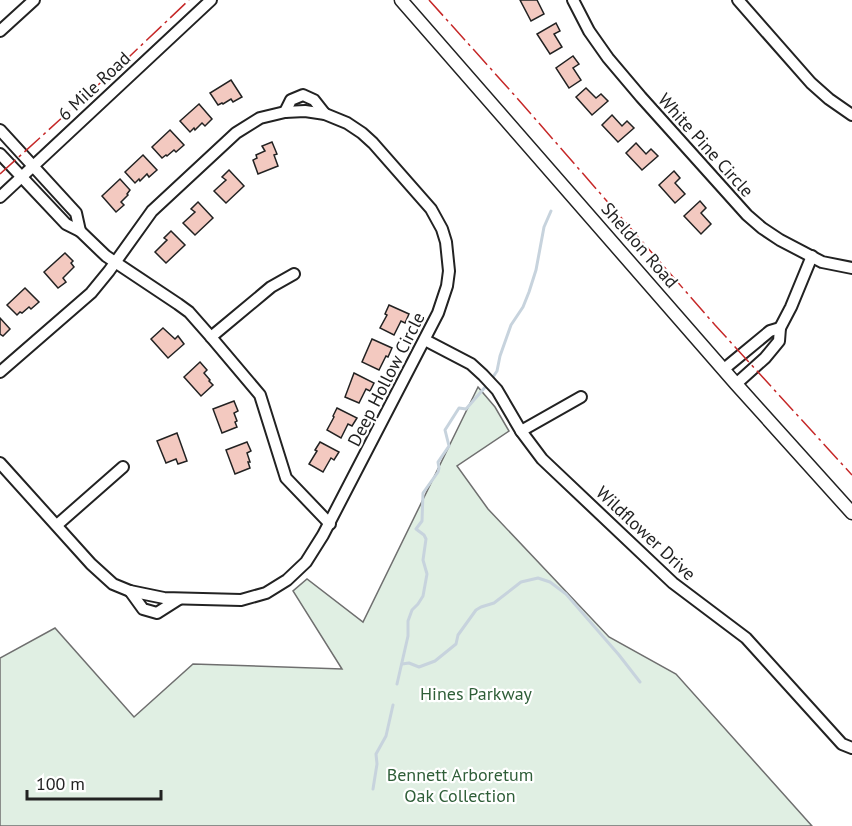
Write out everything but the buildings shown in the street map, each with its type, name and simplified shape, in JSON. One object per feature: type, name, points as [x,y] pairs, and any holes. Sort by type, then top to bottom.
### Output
[{"type":"main road","name":"Sheldon Road","points":[[401,0],[736,384],[852,513]]},
{"type":"street","points":[[0,31],[34,0]]},
{"type":"street","name":"6 Mile Road","points":[[0,197],[211,0]]},
{"type":"street","name":"White Pine Circle","points":[[573,0],[589,31],[608,58],[741,209],[762,228],[780,240],[822,262],[852,268]]},
{"type":"street","points":[[738,0],[811,83],[852,115]]},
{"type":"street","name":"Deep Hollow Circle","points":[[285,112],[291,100],[303,94],[314,100],[325,114]]},
{"type":"street","name":"Deep Hollow Circle","points":[[0,372],[91,293],[152,211],[227,140],[260,118],[285,112],[305,111],[325,114],[348,123],[368,138],[424,199],[442,229],[448,255],[447,286],[442,305],[330,524],[306,562],[287,580],[266,593],[241,600],[164,598],[130,591],[113,584],[91,564],[0,463]]},
{"type":"street","points":[[0,130],[76,213],[80,231]]},
{"type":"street","points":[[0,154],[66,224],[80,231],[106,256],[189,312],[260,395],[286,478],[330,524]]},
{"type":"street","points":[[736,384],[765,358],[779,341],[780,328],[812,256]]},
{"type":"street","points":[[211,337],[271,287],[294,274]]},
{"type":"street","points":[[724,369],[770,331],[780,328]]},
{"type":"street","name":"Wildflower Drive","points":[[425,340],[471,364],[483,375],[497,390],[521,431],[542,459],[673,583],[746,638],[842,744],[852,748]]},
{"type":"street","points":[[521,431],[581,398]]},
{"type":"street","points":[[57,525],[123,467]]},
{"type":"street","name":"Deep Hollow Circle","points":[[130,591],[143,609],[157,613],[181,598]]},
{"type":"green space","name":"Hines Parkway","points":[[478,387],[495,407],[509,431],[457,466],[488,509],[609,637],[676,674],[812,826],[0,826],[0,658],[55,628],[134,717],[193,664],[342,669],[293,591],[307,579],[363,622]]},
{"type":"waterway","points":[[491,380],[497,371],[511,325],[523,307],[529,292],[536,270],[544,227],[551,211]]},
{"type":"waterway","points":[[397,684],[408,636],[408,621],[412,610],[423,596],[427,574],[423,560],[426,539],[416,529],[422,521],[423,493],[438,472],[438,462],[449,446],[445,430],[459,408],[466,409],[487,385]]},
{"type":"waterway","points":[[402,664],[409,663],[419,667],[435,661],[456,644],[458,635],[476,610],[494,603],[521,582],[538,578],[550,582],[566,594],[640,682]]},
{"type":"waterway","points":[[373,789],[377,764],[376,754],[386,736],[393,705]]},
{"type":"power","points":[[0,174],[189,0]]},
{"type":"power","points":[[429,0],[715,325],[852,475]]},
{"type":"park label","name":"Bennett Arboretum Oak Collection","points":[[460,784]]}]
